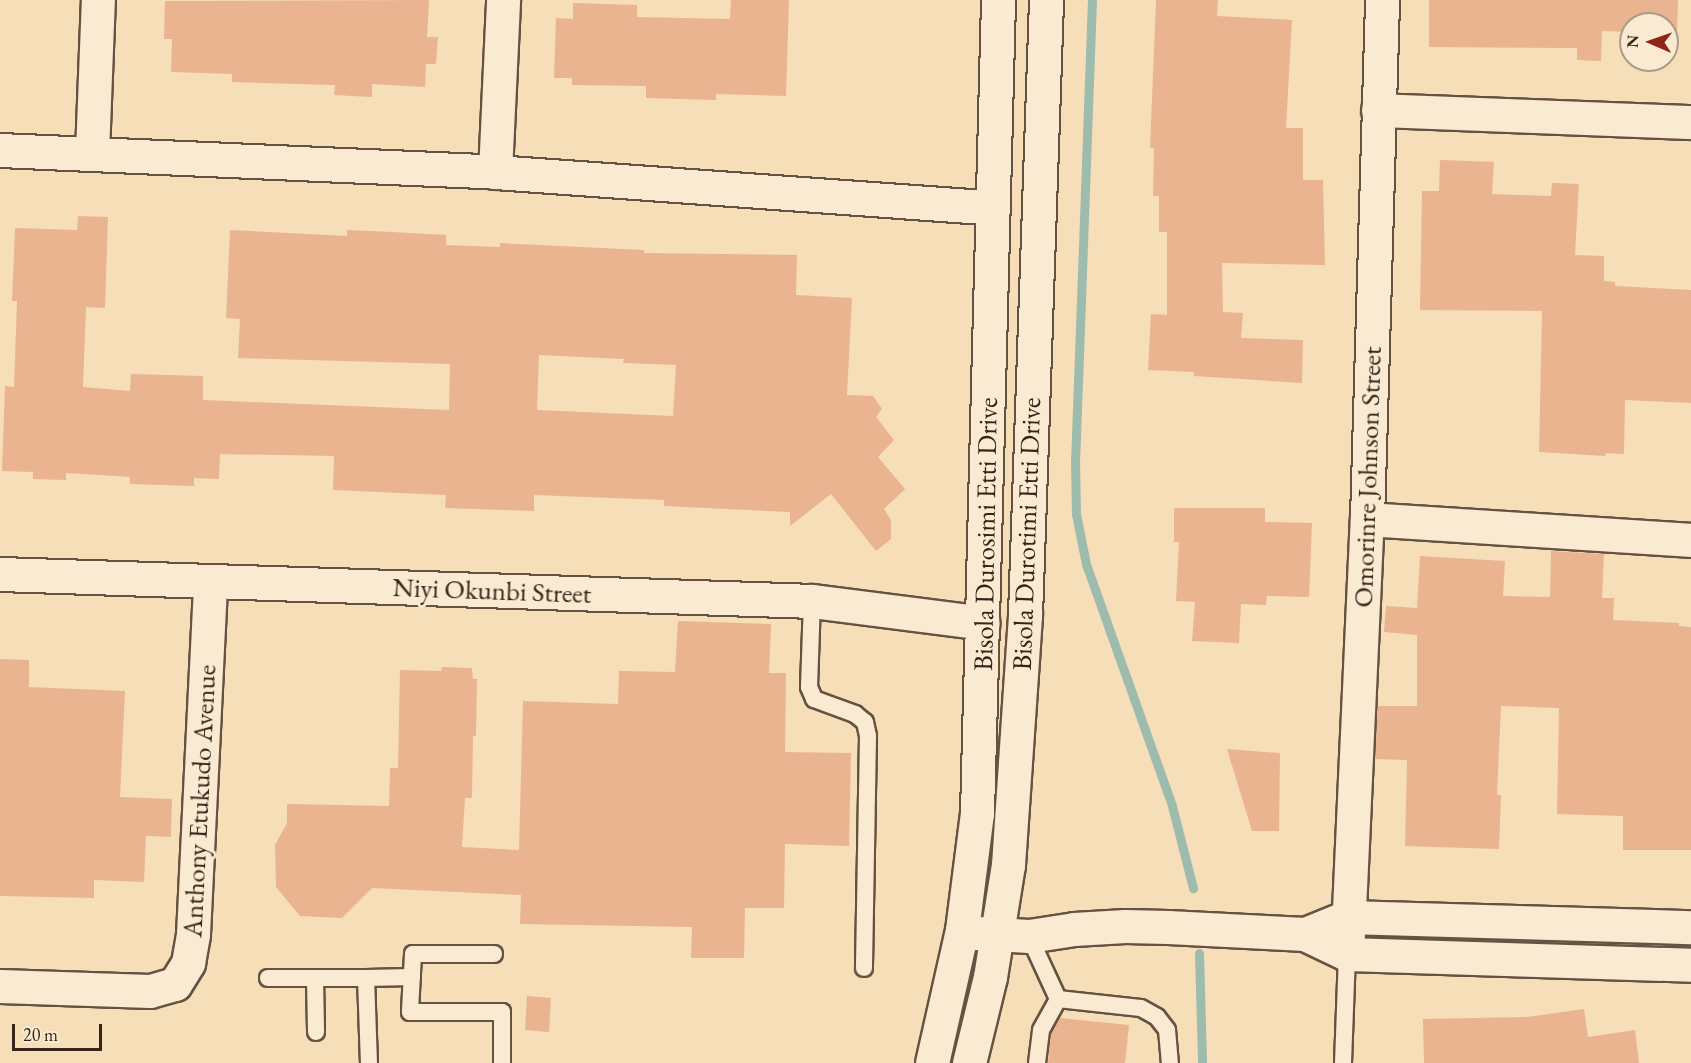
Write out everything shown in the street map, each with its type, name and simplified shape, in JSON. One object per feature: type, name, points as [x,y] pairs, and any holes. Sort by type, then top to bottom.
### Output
[{"type":"street","points":[[92,153],[98,0]]},
{"type":"street","points":[[495,172],[503,0]]},
{"type":"street","name":"Bisola Durosimi Etti Drive","points":[[932,1063],[962,930],[977,813],[998,0]]},
{"type":"street","name":"Bisola Durotimi Etti Drive","points":[[969,1063],[990,977],[1008,865],[1025,615],[1046,0]]},
{"type":"street","name":"Omorinre Johnson Street","points":[[1347,954],[1367,519],[1382,0]]},
{"type":"street","points":[[1378,110],[1691,122]]},
{"type":"street","points":[[0,150],[495,172],[992,208]]},
{"type":"street","points":[[1367,519],[1691,540]]},
{"type":"street","name":"Niyi Okunbi Street","points":[[0,574],[812,601],[983,623]]},
{"type":"street","name":"Anthony Etukudo Avenue","points":[[0,986],[150,991],[175,984],[188,963],[194,934],[210,581]]},
{"type":"street","points":[[1305,934],[1347,917],[1691,927]]},
{"type":"street","points":[[962,930],[996,936],[1029,936],[1074,929],[1125,926],[1305,934],[1347,954],[1691,965]]},
{"type":"lane","points":[[812,601],[809,687],[814,699],[855,714],[865,722],[868,736],[864,968]]},
{"type":"lane","points":[[1029,936],[1058,999]]},
{"type":"lane","points":[[494,954],[413,954],[410,1012],[502,1012],[502,1063]]},
{"type":"lane","points":[[1343,1063],[1347,954]]},
{"type":"lane","points":[[268,978],[412,977]]},
{"type":"lane","points":[[315,978],[316,1032]]},
{"type":"lane","points":[[366,978],[369,1063]]},
{"type":"lane","points":[[1038,1063],[1041,1030],[1058,999]]},
{"type":"lane","points":[[1058,999],[1141,1008],[1157,1017],[1167,1030],[1170,1063]]},
{"type":"building","points":[[429,0],[427,37],[438,37],[436,64],[426,64],[425,87],[372,84],[372,97],[334,95],[335,85],[232,82],[232,74],[171,72],[172,39],[164,39],[165,1]]},
{"type":"building","points":[[731,0],[789,0],[786,96],[716,94],[716,100],[646,98],[646,86],[572,85],[572,78],[554,78],[556,18],[573,19],[573,3],[637,5],[637,17],[730,19]]},
{"type":"building","points":[[1156,0],[1218,0],[1217,16],[1292,20],[1286,128],[1303,128],[1303,180],[1323,180],[1325,265],[1222,263],[1223,312],[1243,313],[1241,338],[1303,340],[1302,383],[1194,376],[1194,372],[1148,370],[1151,314],[1167,315],[1167,232],[1159,232],[1159,196],[1153,196],[1154,148],[1150,148]]},
{"type":"building","points":[[1429,0],[1678,0],[1678,12],[1619,12],[1619,32],[1602,31],[1601,61],[1577,60],[1577,48],[1429,47]]},
{"type":"building","points":[[1440,160],[1494,162],[1492,194],[1551,196],[1552,183],[1579,184],[1575,255],[1604,256],[1604,281],[1615,282],[1615,286],[1691,290],[1691,403],[1625,400],[1624,454],[1606,453],[1605,456],[1539,452],[1542,311],[1420,310],[1422,191],[1439,191]]},
{"type":"building","points":[[78,216],[108,217],[105,308],[86,307],[83,387],[130,391],[131,374],[203,376],[203,400],[449,410],[450,364],[238,358],[240,319],[226,318],[230,230],[347,236],[347,230],[446,235],[446,245],[500,247],[500,243],[644,250],[644,253],[797,255],[796,295],[852,298],[847,395],[873,396],[882,409],[876,417],[894,440],[878,457],[905,489],[884,509],[891,520],[891,539],[876,551],[831,494],[790,526],[790,512],[664,506],[664,500],[534,495],[534,511],[445,508],[446,495],[333,490],[334,456],[220,454],[219,479],[194,478],[194,486],[130,484],[130,477],[66,473],[66,480],[33,479],[33,472],[2,471],[5,386],[14,387],[17,301],[12,301],[15,228],[77,230]],"holes":[[[539,355],[624,359],[623,363],[676,365],[673,416],[537,410]]]},
{"type":"building","points":[[1174,508],[1265,508],[1265,522],[1312,523],[1309,597],[1267,596],[1266,605],[1241,604],[1239,643],[1192,641],[1195,602],[1176,601],[1179,542],[1174,542]]},
{"type":"building","points":[[1551,551],[1604,554],[1602,598],[1614,598],[1613,620],[1679,623],[1679,626],[1691,627],[1691,850],[1623,850],[1623,816],[1557,814],[1559,708],[1501,706],[1497,795],[1501,795],[1499,849],[1405,846],[1407,760],[1375,759],[1376,735],[1378,706],[1417,706],[1417,635],[1384,632],[1386,606],[1417,608],[1420,556],[1505,561],[1503,596],[1550,597]]},
{"type":"building","points":[[678,621],[771,624],[769,673],[786,673],[785,752],[851,753],[849,846],[785,844],[784,908],[745,908],[744,958],[691,958],[692,927],[520,924],[521,895],[372,888],[342,918],[300,916],[276,887],[275,845],[287,823],[287,804],[389,806],[390,768],[398,768],[400,670],[441,671],[442,667],[472,668],[473,679],[477,679],[476,736],[473,736],[472,798],[465,798],[462,847],[519,850],[523,701],[618,704],[619,671],[675,672]]},
{"type":"building","points":[[0,659],[29,660],[29,687],[125,691],[120,797],[172,799],[171,837],[146,836],[144,882],[94,880],[94,898],[0,896]]},
{"type":"building","points":[[1227,749],[1280,753],[1279,831],[1252,831]]},
{"type":"building","points":[[527,996],[551,998],[549,1032],[525,1030]]},
{"type":"building","points":[[1584,1009],[1588,1037],[1635,1030],[1639,1063],[1424,1063],[1423,1019],[1527,1017]]},
{"type":"building","points":[[1060,1018],[1129,1025],[1125,1063],[1048,1063],[1051,1033]]},
{"type":"waterway","points":[[1092,0],[1075,458],[1076,514],[1086,564],[1172,806],[1193,888]]},
{"type":"waterway","points":[[1199,953],[1202,1063]]}]
